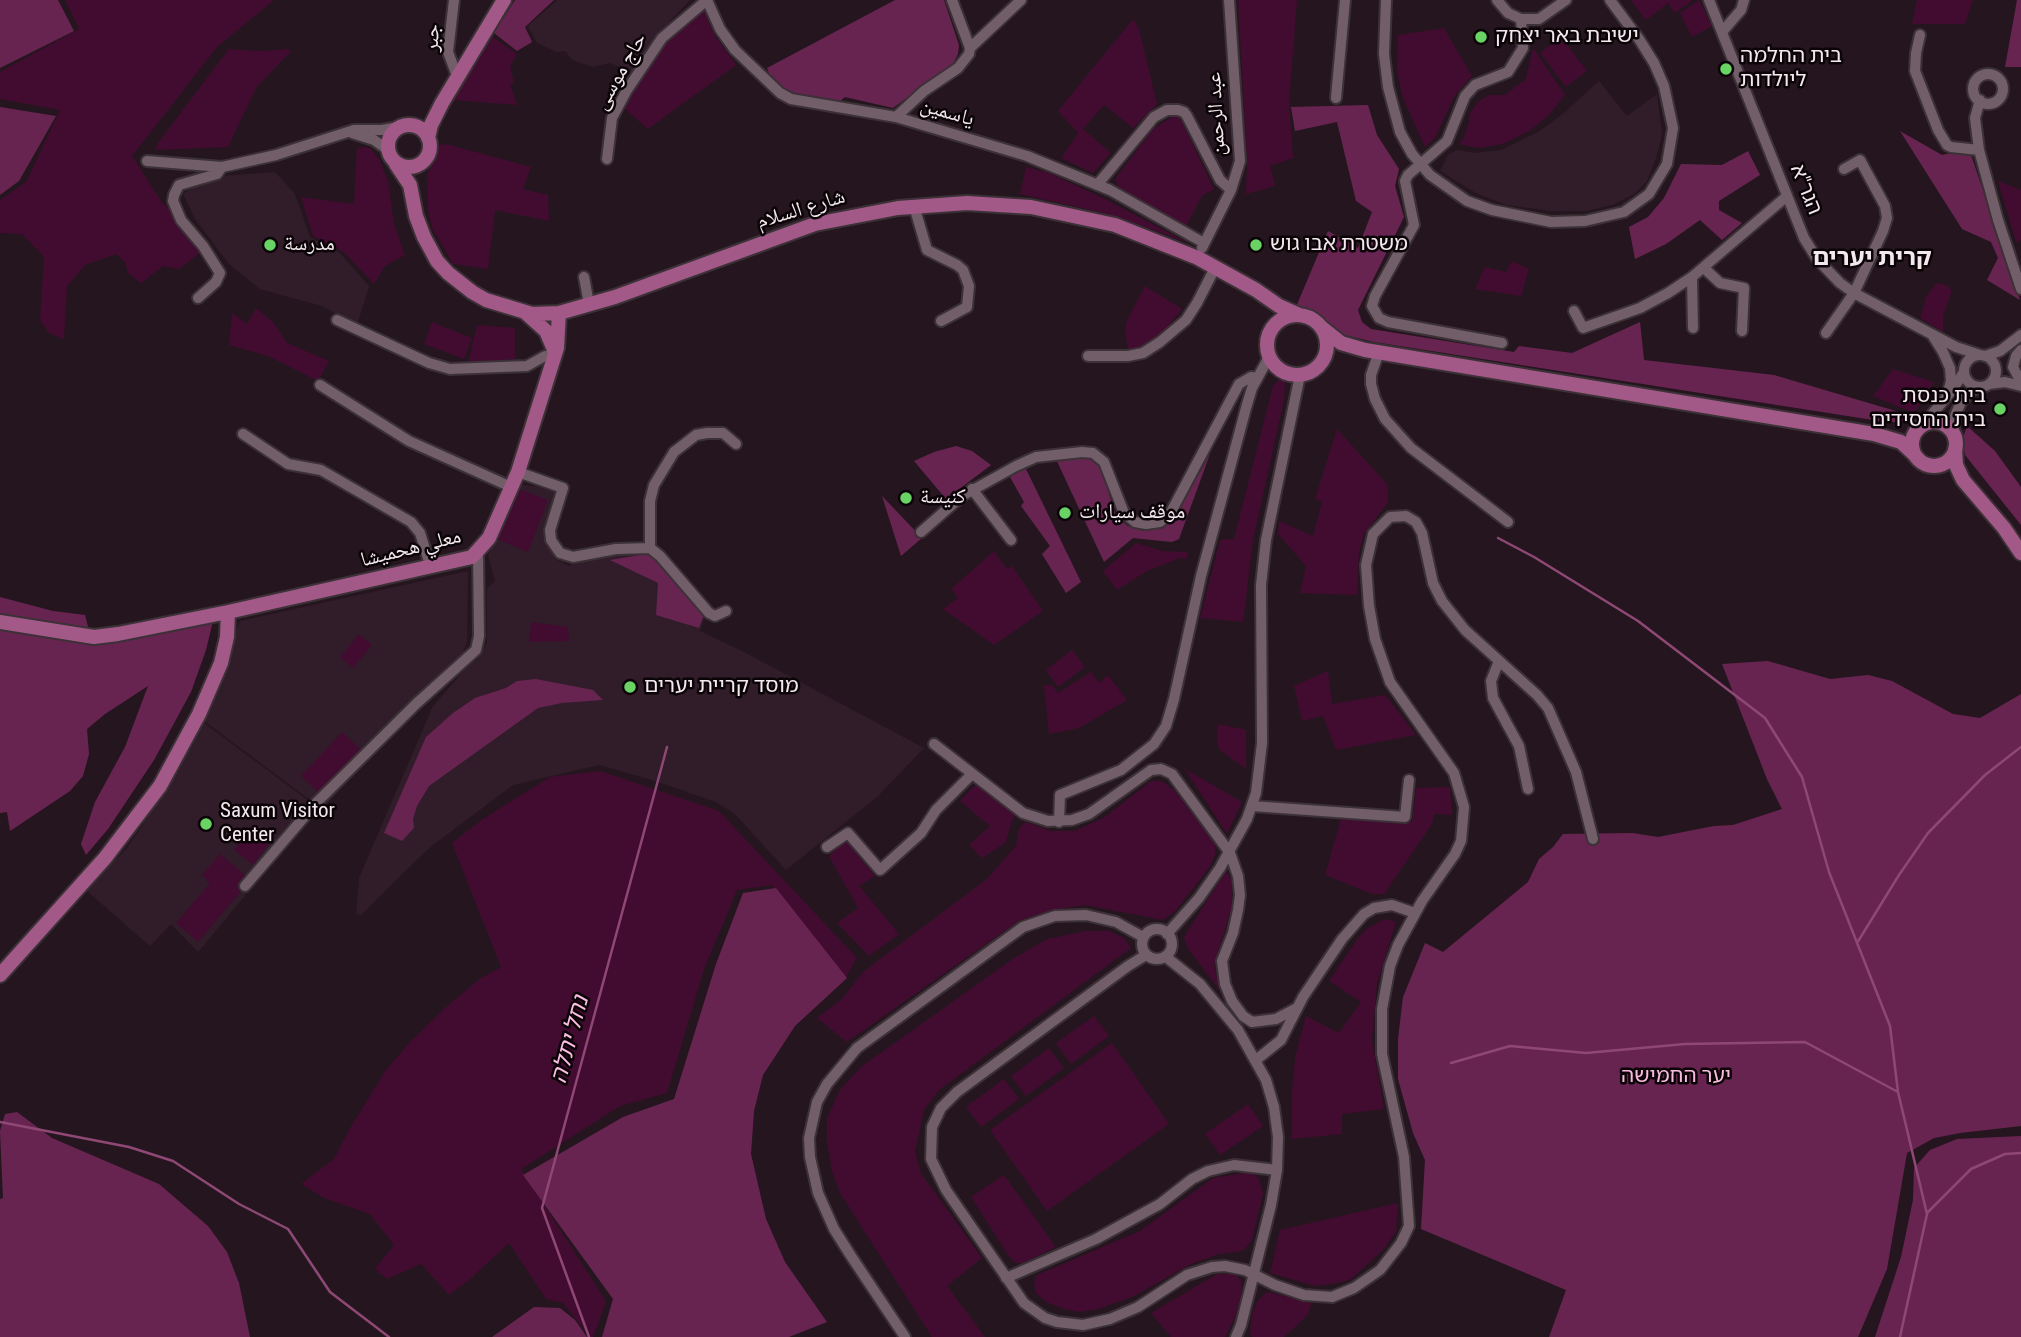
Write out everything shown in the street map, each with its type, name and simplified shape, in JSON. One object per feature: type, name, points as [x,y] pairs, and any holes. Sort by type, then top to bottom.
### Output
[{"type":"main road","points":[[442,103],[423,118],[404,126],[389,137],[388,150],[396,164],[410,168],[422,163],[429,152],[428,138],[435,116],[504,0]]},
{"type":"main road","points":[[404,126],[420,128],[428,138]]},
{"type":"main road","name":"شارع السلام","points":[[415,206],[422,163]]},
{"type":"main road","name":"شارع السلام","points":[[396,164],[410,185],[420,225],[430,248],[448,273],[486,300],[525,313],[559,313],[589,304],[675,276],[815,224],[914,206],[967,203],[1040,208],[1115,225],[1198,258],[1279,306],[1300,315]]},
{"type":"main road","name":"شارع السلام","points":[[1247,285],[1268,309],[1272,322],[1271,330]]},
{"type":"main road","points":[[525,313],[545,331],[556,355]]},
{"type":"main road","name":"معلي هحميشا","points":[[0,622],[94,637],[228,612],[432,568],[464,560],[478,553],[489,538],[518,472],[556,355],[559,313]]},
{"type":"main road","points":[[1372,351],[1346,350],[1309,373],[1300,375],[1282,371],[1269,357],[1267,348],[1271,330],[1283,318],[1300,315],[1308,317],[1341,343],[1372,351],[1894,439],[1925,464],[1944,469],[1970,488]]},
{"type":"main road","points":[[1321,327],[1327,344],[1323,362]]},
{"type":"main road","points":[[1863,432],[1892,432],[1937,422],[1949,428],[1959,472],[2004,527],[2021,553]]},
{"type":"main road","points":[[1914,454],[1912,439],[1922,425]]},
{"type":"main road","points":[[1932,466],[1944,463],[1954,441]]},
{"type":"main road","points":[[0,975],[123,838],[160,786],[199,714],[221,663],[227,638],[228,612]]},
{"type":"street","name":"جبر","points":[[454,0],[448,52],[457,76]]},
{"type":"street","name":"حاج موسى","points":[[688,15],[698,0]]},
{"type":"street","name":"حاج موسى","points":[[607,159],[612,118],[620,102],[662,38],[707,0]]},
{"type":"street","name":"ياسمين","points":[[707,0],[720,29],[735,50],[780,93],[800,101],[896,117],[1027,156],[1097,185],[1204,243]]},
{"type":"street","points":[[952,0],[971,48]]},
{"type":"street","points":[[896,117],[924,91],[958,68],[971,48],[1021,0]]},
{"type":"street","name":"عبد الرحمن","points":[[1198,258],[1239,168],[1229,0]]},
{"type":"street","points":[[1336,98],[1345,0]]},
{"type":"street","points":[[1386,0],[1384,54],[1390,97],[1400,132],[1419,162],[1430,175],[1467,201],[1492,210],[1551,222],[1585,221],[1624,212],[1643,200],[1657,183],[1667,164],[1673,128],[1664,86],[1654,63],[1610,0]]},
{"type":"street","points":[[1497,0],[1508,13],[1521,19],[1539,19],[1566,0]]},
{"type":"street","name":"הגר\"א","points":[[1709,0],[1804,239],[1817,259],[1840,283],[1854,293],[1956,347],[1983,355]]},
{"type":"street","points":[[1722,32],[1741,10],[1744,0]]},
{"type":"street","points":[[1502,343],[1388,322],[1379,318],[1373,306],[1375,296],[1414,225],[1405,181],[1408,174],[1447,141],[1465,96],[1475,85],[1508,72],[1523,48],[1521,19]]},
{"type":"street","points":[[1920,35],[1915,71],[1937,130],[1951,147],[1979,150]]},
{"type":"street","points":[[1980,100],[1975,118],[1979,150],[2021,289]]},
{"type":"street","points":[[1097,185],[1154,117],[1167,110],[1178,110],[1187,116],[1220,180],[1231,190]]},
{"type":"street","points":[[147,161],[222,167],[276,155],[363,129],[382,130],[404,126]]},
{"type":"street","points":[[343,134],[361,135],[388,150]]},
{"type":"street","points":[[1826,333],[1854,293],[1883,231],[1886,218],[1885,206],[1860,160],[1844,169]]},
{"type":"street","points":[[198,298],[216,282],[220,273],[217,265],[181,220],[173,201],[174,195],[185,181],[213,176],[222,167]]},
{"type":"street","points":[[1574,311],[1583,328],[1640,308],[1692,277],[1787,196]]},
{"type":"street","points":[[914,206],[927,250],[963,270],[969,286],[970,300],[967,307],[941,321]]},
{"type":"street","points":[[1088,356],[1128,356],[1143,353],[1160,342],[1186,320],[1215,268]]},
{"type":"street","points":[[1703,268],[1720,284],[1744,288],[1742,331]]},
{"type":"street","points":[[584,277],[589,304]]},
{"type":"street","points":[[1692,277],[1693,328]]},
{"type":"street","points":[[337,320],[429,363],[450,369],[527,366],[545,356],[556,355]]},
{"type":"street","points":[[1931,334],[1950,368],[1951,381],[1947,396]]},
{"type":"street","points":[[1922,425],[1947,396],[1975,355],[2000,351],[2021,335]]},
{"type":"street","name":"הגר\"א","points":[[1956,347],[1965,367]]},
{"type":"street","points":[[1984,385],[1996,368],[2021,350]]},
{"type":"street","points":[[2021,350],[2016,356],[2013,368],[2021,384]]},
{"type":"street","points":[[1372,351],[1371,384],[1374,400],[1385,419],[1411,448],[1508,522]]},
{"type":"street","points":[[1983,355],[1996,368],[2021,384]]},
{"type":"street","points":[[1059,822],[1060,795],[1121,770],[1154,744],[1166,726],[1204,565],[1246,408],[1257,378],[1269,357]]},
{"type":"street","points":[[1965,367],[1968,382],[1984,385]]},
{"type":"street","points":[[1167,933],[1199,898],[1230,853],[1252,806],[1262,755],[1261,585],[1266,540],[1300,375]]},
{"type":"street","points":[[921,532],[972,489],[1035,457],[1058,453],[1093,453],[1109,468],[1124,513],[1135,522],[1160,522],[1171,512],[1239,384],[1245,379],[1257,378]]},
{"type":"street","points":[[1954,441],[1955,416],[1961,402],[1971,391],[1984,385],[2005,382],[2021,384]]},
{"type":"street","points":[[320,385],[409,441],[511,487]]},
{"type":"street","points":[[650,548],[650,501],[654,485],[674,452],[696,435],[707,433],[723,433],[736,444]]},
{"type":"street","points":[[243,434],[288,464],[321,470],[341,484],[411,522],[420,533],[432,568]]},
{"type":"street","points":[[518,472],[563,488],[550,530],[551,540],[560,553],[573,557],[616,549],[650,548],[709,612],[715,616],[726,611]]},
{"type":"street","points":[[972,489],[1011,540]]},
{"type":"street","points":[[1146,955],[948,1100],[935,1118],[930,1138],[934,1169],[1024,1303],[1034,1312],[1057,1322],[1083,1325],[1110,1319],[1124,1314],[1187,1275],[1225,1266],[1252,1273],[1300,1294],[1332,1297],[1353,1288],[1380,1270],[1401,1244],[1409,1226],[1404,1157],[1386,1077],[1381,1031],[1382,1009],[1390,966],[1398,945],[1415,912],[1461,841],[1464,807],[1454,773],[1398,696],[1383,667],[1368,606],[1366,565],[1373,534],[1382,522],[1400,515],[1416,522],[1422,533],[1433,583],[1442,601],[1465,630],[1548,708],[1576,772],[1593,839]]},
{"type":"street","points":[[245,886],[317,802],[416,703],[475,650],[479,636],[478,553]]},
{"type":"street","points":[[1499,660],[1491,681],[1493,698],[1519,746],[1528,789]]},
{"type":"street","points":[[934,744],[1023,814],[1040,820],[1059,822],[1089,814],[1149,772],[1161,769],[1168,771],[1179,781],[1230,853],[1238,876],[1240,895],[1233,933],[1222,961],[1225,984],[1232,1001],[1243,1016],[1252,1022],[1276,1019],[1297,1008]]},
{"type":"street","points":[[827,847],[848,833],[880,870],[921,833],[936,810],[972,774]]},
{"type":"street","points":[[1252,806],[1405,817],[1409,780]]},
{"type":"street","points":[[1256,1060],[1281,1040],[1297,1008],[1342,939],[1364,914],[1374,908],[1392,905],[1415,912]]},
{"type":"street","points":[[905,1337],[834,1229],[818,1193],[809,1138],[817,1102],[827,1084],[857,1048],[1023,927],[1055,916],[1086,915],[1116,922],[1143,937]]},
{"type":"street","points":[[1155,929],[1167,933],[1172,944],[1166,957],[1157,960],[1146,955],[1142,946],[1143,937],[1155,929]]},
{"type":"street","points":[[1166,957],[1193,978],[1238,1030],[1266,1080],[1274,1108],[1278,1137],[1277,1170],[1271,1205],[1236,1337]]},
{"type":"street","points":[[1006,1278],[1096,1239],[1160,1204],[1192,1179],[1208,1171],[1234,1166],[1277,1170]]},
{"type":"shaded area","points":[[65,0],[274,0],[217,47],[132,156],[163,204],[183,219],[206,248],[179,269],[163,266],[141,283],[128,273],[125,262],[116,254],[85,265],[67,286],[64,339],[49,333],[40,320],[44,257],[22,234],[0,233],[0,200],[26,182],[60,110],[0,99],[0,72],[79,29]]},
{"type":"shaded area","points":[[557,0],[690,0],[661,31],[632,72],[610,63],[593,67],[572,60],[565,51],[557,52],[537,43],[528,26]]},
{"type":"shaded area","points":[[1238,0],[1297,0],[1289,103],[1293,158],[1270,166],[1275,186],[1246,194],[1247,163]]},
{"type":"shaded area","points":[[1631,0],[1693,0],[1675,13],[1668,3],[1646,20]]},
{"type":"shaded area","points":[[1699,0],[1712,26],[1692,37],[1680,13]]},
{"type":"shaded area","points":[[1917,0],[1973,0],[1965,24],[1912,24]]},
{"type":"shaded area","points":[[704,11],[715,36],[736,65],[648,129],[624,108],[660,51],[672,37]]},
{"type":"shaded area","points":[[1133,19],[1139,29],[1157,104],[1133,128],[1104,105],[1083,129],[1111,153],[1093,173],[1061,158],[1078,133],[1058,111]]},
{"type":"shaded area","points":[[1444,28],[1472,76],[1455,95],[1435,138],[1425,147],[1403,98],[1397,71],[1398,35]]},
{"type":"shaded area","points":[[493,37],[517,54],[510,66],[514,82],[510,84],[517,105],[452,100]]},
{"type":"shaded area","points":[[1561,37],[1587,71],[1566,87],[1540,53]]},
{"type":"shaded area","points":[[1533,48],[1565,95],[1549,115],[1529,131],[1503,144],[1478,148],[1459,144],[1464,138],[1469,115],[1478,102],[1489,95],[1505,95],[1526,79]]},
{"type":"shaded area","points":[[229,49],[291,51],[256,88],[228,147],[155,150],[158,143]]},
{"type":"shaded area","points":[[1599,81],[1627,116],[1657,94],[1662,135],[1647,181],[1636,193],[1612,205],[1587,211],[1551,211],[1506,205],[1476,193],[1440,171],[1448,155],[1457,150],[1475,153],[1501,150],[1540,131]]},
{"type":"shaded area","points":[[1177,116],[1214,189],[1202,196],[1186,226],[1119,188],[1115,179],[1153,129]]},
{"type":"shaded area","points":[[446,144],[531,167],[523,189],[548,195],[549,221],[495,210],[488,269],[453,264],[432,228],[428,209],[427,176],[439,145]]},
{"type":"shaded area","points":[[357,148],[371,149],[380,161],[388,182],[394,224],[405,255],[385,266],[374,284],[344,252],[313,236],[301,197],[354,204]]},
{"type":"shaded area","points":[[1026,167],[1049,173],[1105,199],[1188,243],[1099,212],[1020,194]]},
{"type":"shaded area","name":"مدرسة","points":[[275,172],[295,194],[310,237],[340,253],[369,286],[357,325],[322,306],[260,289],[229,264],[195,219],[183,194],[209,177]]},
{"type":"shaded area","points":[[1998,181],[2021,190],[2021,240],[2016,242]]},
{"type":"shaded area","points":[[1512,261],[1529,269],[1521,296],[1475,289],[1485,267],[1506,272]]},
{"type":"shaded area","points":[[1936,283],[1946,285],[1952,290],[1943,316],[1943,332],[1920,318],[1926,297]]},
{"type":"shaded area","points":[[1145,286],[1182,309],[1166,329],[1143,347],[1128,350],[1125,330],[1127,320]]},
{"type":"shaded area","points":[[256,308],[273,322],[287,343],[329,361],[318,381],[268,356],[229,345],[232,313],[247,324]]},
{"type":"shaded area","points":[[432,322],[472,338],[464,359],[424,344]]},
{"type":"shaded area","points":[[477,325],[515,328],[515,359],[468,364]]},
{"type":"shaded area","points":[[1893,369],[1934,382],[1914,413],[1873,396]]},
{"type":"shaded area","points":[[1281,378],[1285,382],[1284,400],[1253,540],[1243,622],[1200,618],[1220,540],[1234,539],[1273,386]]},
{"type":"shaded area","points":[[1337,429],[1387,484],[1388,502],[1364,534],[1359,552],[1357,595],[1300,593],[1306,566],[1278,534],[1279,521],[1313,536],[1322,502],[1315,499]]},
{"type":"shaded area","name":"מוסד קריית יערים","points":[[516,484],[556,489],[558,492],[543,533],[555,559],[569,566],[587,557],[653,553],[705,614],[700,631],[924,748],[878,796],[786,870],[735,814],[716,802],[649,779],[599,765],[513,785],[429,848],[361,915],[356,914],[359,878],[433,706],[466,668],[478,659],[487,643],[487,588],[495,581],[488,555]]},
{"type":"shaded area","points":[[517,488],[548,500],[528,552],[497,539]]},
{"type":"shaded area","points":[[1136,543],[1163,551],[1187,552],[1187,559],[1180,558],[1147,571],[1117,590],[1103,571]]},
{"type":"shaded area","points":[[994,551],[1007,569],[1012,566],[1043,611],[994,645],[943,609],[958,598],[951,589]]},
{"type":"shaded area","points":[[468,571],[467,642],[459,662],[322,809],[203,720],[240,621]]},
{"type":"shaded area","points":[[531,622],[568,627],[569,641],[529,642]]},
{"type":"shaded area","points":[[359,634],[372,645],[353,668],[340,657]]},
{"type":"shaded area","points":[[1072,650],[1085,667],[1058,687],[1046,670]]},
{"type":"shaded area","points":[[1328,671],[1332,704],[1385,695],[1416,735],[1336,750],[1323,716],[1302,721],[1294,686]]},
{"type":"shaded area","points":[[1091,672],[1099,683],[1108,675],[1127,700],[1079,728],[1049,734],[1044,685],[1052,685],[1058,693]]},
{"type":"shaded area","points":[[204,723],[318,808],[198,952],[171,924],[150,946],[86,890],[127,848],[178,772]]},
{"type":"shaded area","points":[[1218,724],[1246,730],[1246,769],[1220,750],[1217,744]]},
{"type":"shaded area","points":[[342,732],[361,750],[320,794],[301,776]]},
{"type":"shaded area","points":[[1185,769],[1242,802],[1227,834]]},
{"type":"shaded area","points":[[600,771],[719,811],[857,958],[846,977],[772,885],[737,890],[704,969],[667,1093],[620,1106],[521,1169],[606,1301],[593,1337],[590,1337],[563,1303],[546,1299],[509,1243],[449,1295],[421,1264],[387,1279],[375,1269],[394,1245],[370,1214],[324,1198],[301,1184],[334,1159],[386,1070],[410,1042],[481,978],[501,967],[452,843],[483,819],[550,777]]},
{"type":"shaded area","points":[[1151,781],[1162,781],[1175,791],[1215,844],[1215,855],[1209,868],[1176,910],[1163,920],[1085,905],[1054,910],[1020,920],[847,1042],[817,1018],[842,999],[863,972],[987,879],[1016,846],[1019,828],[1026,822],[1051,831],[1075,831],[1105,817]]},
{"type":"shaded area","points":[[977,783],[1016,815],[1006,842],[982,858],[969,845],[990,826],[960,801]]},
{"type":"shaded area","points":[[1450,787],[1452,815],[1434,814],[1432,824],[1384,894],[1372,894],[1325,875],[1341,819],[1412,822],[1416,788]]},
{"type":"shaded area","points":[[253,825],[272,840],[253,865],[234,850]]},
{"type":"shaded area","points":[[845,840],[875,876],[859,886],[899,934],[869,956],[837,923],[858,908],[829,856]]},
{"type":"shaded area","points":[[220,854],[246,876],[237,886],[242,890],[198,942],[176,923],[210,883],[202,875]]},
{"type":"shaded area","points":[[1226,871],[1232,881],[1232,907],[1214,965],[1221,992],[1187,947],[1184,937]]},
{"type":"shaded area","points":[[1384,919],[1396,922],[1377,983],[1372,1040],[1384,1109],[1342,1114],[1342,1134],[1292,1139],[1295,1058],[1306,1016],[1339,1033],[1361,1002],[1329,981],[1359,937]]},
{"type":"shaded area","points":[[1086,931],[1109,931],[1124,938],[1131,948],[939,1090],[924,1110],[915,1151],[920,1172],[982,1258],[947,1286],[985,1337],[932,1337],[840,1193],[832,1171],[827,1142],[827,1118],[840,1090],[861,1067],[1014,958],[1047,939]]},
{"type":"shaded area","points":[[1094,1016],[1109,1036],[1071,1064],[1056,1043]]},
{"type":"shaded area","points":[[1112,1043],[1169,1124],[1047,1211],[990,1130]]},
{"type":"shaded area","points":[[1049,1048],[1064,1068],[1026,1096],[1011,1076]]},
{"type":"shaded area","points":[[1004,1079],[1019,1099],[981,1127],[966,1107]]},
{"type":"shaded area","points":[[1248,1104],[1263,1126],[1220,1155],[1205,1134]]},
{"type":"shaded area","points":[[1253,1174],[1259,1179],[1263,1193],[1252,1240],[1243,1251],[1219,1254],[1191,1264],[1132,1297],[1098,1309],[1080,1312],[1064,1309],[1046,1302],[1036,1293],[1034,1284],[1037,1275],[1140,1231],[1213,1178]]},
{"type":"shaded area","points":[[1004,1175],[1056,1247],[1023,1263],[1016,1263],[1010,1258],[971,1197]]},
{"type":"shaded area","points":[[1398,1203],[1396,1231],[1384,1249],[1351,1279],[1315,1286],[1270,1273],[1280,1230]]},
{"type":"shaded area","points":[[1217,1274],[1235,1274],[1241,1280],[1242,1293],[1236,1315],[1225,1337],[1171,1337],[1151,1313]]},
{"type":"shaded area","points":[[1267,1292],[1312,1302],[1307,1316],[1284,1337],[1253,1337],[1250,1334],[1252,1314],[1258,1300]]},
{"type":"green space","points":[[0,0],[58,0],[74,31],[0,68]]},
{"type":"green space","points":[[515,0],[554,0],[525,27],[532,42],[517,51],[494,33]]},
{"type":"green space","points":[[895,0],[944,0],[959,45],[953,64],[893,108],[845,97],[839,102],[794,95],[784,90],[770,76],[767,68]]},
{"type":"green space","points":[[2017,0],[2021,0],[2021,67],[2005,67]]},
{"type":"green space","points":[[1368,105],[1377,135],[1399,169],[1395,186],[1404,217],[1358,310],[1362,322],[1371,329],[1514,352],[1519,346],[1572,353],[1640,322],[1644,360],[1774,375],[1916,417],[1902,422],[1886,422],[1374,342],[1345,335],[1296,307],[1328,231],[1358,248],[1372,212],[1356,201],[1337,122],[1295,131],[1291,107]]},
{"type":"green space","points":[[0,107],[56,116],[19,181],[0,195]]},
{"type":"green space","points":[[1900,131],[1942,155],[1969,149],[2020,300],[1987,280],[1998,258],[1991,242],[1962,229]]},
{"type":"green space","points":[[1748,151],[1760,175],[1719,201],[1719,210],[1742,223],[1722,240],[1700,220],[1666,244],[1635,259],[1629,227],[1648,217],[1664,198],[1681,164],[1722,165]]},
{"type":"green space","points":[[1967,426],[1995,451],[2021,487],[2021,525],[1965,455],[1962,441]]},
{"type":"green space","points":[[956,446],[972,451],[991,465],[946,499],[914,461]]},
{"type":"green space","points":[[1210,454],[1179,539],[1172,542],[1133,538],[1104,562],[1055,457],[1088,458],[1096,461],[1102,471],[1116,517],[1128,526],[1144,531],[1164,526],[1174,518]]},
{"type":"green space","points":[[1025,467],[1081,582],[1066,593],[1042,554],[1050,546],[1021,506],[1024,502],[1010,477]]},
{"type":"green space","points":[[882,496],[922,538],[901,556]]},
{"type":"green space","points":[[653,555],[704,615],[699,628],[656,615],[658,583],[610,560]]},
{"type":"green space","points":[[0,597],[53,611],[85,615],[91,638],[213,621],[191,692],[154,760],[108,829],[86,855],[81,844],[95,802],[125,747],[148,686],[87,729],[89,754],[83,776],[70,791],[10,831],[7,812],[0,813]]},
{"type":"green space","name":"יער החמישה","points":[[1768,661],[1830,679],[1868,675],[1892,681],[1953,714],[1980,718],[2021,694],[2021,1126],[1934,1138],[1907,1153],[1887,1269],[1858,1337],[1549,1337],[1566,1290],[1421,1229],[1425,1160],[1413,1133],[1398,1079],[1398,1039],[1403,997],[1425,943],[1443,952],[1528,882],[1539,859],[1563,834],[1632,833],[1658,837],[1733,825],[1782,809],[1767,779],[1722,664]]},
{"type":"green space","points":[[536,679],[593,690],[603,700],[538,708],[429,786],[417,806],[413,819],[414,828],[402,841],[384,833],[426,737],[475,698],[506,688],[517,681]]},
{"type":"green space","points":[[776,888],[847,978],[795,1026],[763,1075],[754,1111],[751,1154],[766,1219],[785,1262],[827,1322],[789,1337],[602,1337],[613,1299],[523,1175],[623,1117],[674,1099],[716,964],[743,893]]},
{"type":"green space","points":[[17,1112],[52,1138],[159,1184],[208,1226],[227,1252],[239,1283],[250,1337],[0,1337],[0,1199],[3,1198],[0,1131],[5,1114]]},
{"type":"green space","points":[[2021,1136],[2021,1337],[1875,1337],[1901,1257],[1913,1200],[1914,1168],[1930,1150],[1957,1139]]},
{"type":"green space","points":[[534,1307],[560,1308],[575,1320],[587,1337],[492,1337]]},
{"type":"waterway","points":[[1498,538],[1638,621],[1765,718],[1802,777],[1829,872],[1890,1026],[1898,1092],[1927,1214],[1900,1337]]},
{"type":"waterway","name":"נחל יתלה","points":[[589,1337],[542,1208],[667,747]]},
{"type":"waterway","points":[[1857,943],[1928,833],[1985,775],[2021,747]]},
{"type":"waterway","points":[[1451,1063],[1510,1046],[1586,1053],[1685,1044],[1805,1042],[1898,1092]]},
{"type":"waterway","points":[[0,1122],[129,1147],[173,1161],[239,1204],[288,1229],[330,1292],[389,1337]]},
{"type":"waterway","points":[[1927,1213],[1971,1169],[2005,1154],[2021,1153]]},
{"type":"place","name":"ישיבת באר יצחק","points":[[1481,37]]},
{"type":"place","name":"בית החלמה ליולדות","points":[[1726,69]]},
{"type":"place","name":"مدرسة","points":[[270,245]]},
{"type":"place","name":"משטרת אבו גוש","points":[[1256,245]]},
{"type":"place","name":"בית כנסת בית החסידים","points":[[2000,409]]},
{"type":"place","name":"كنيسة","points":[[906,498]]},
{"type":"place","name":"موقف سيارات","points":[[1065,513]]},
{"type":"place","name":"מוסד קריית יערים","points":[[630,687]]},
{"type":"place","name":"Saxum Visitor Center","points":[[206,824]]},
{"type":"district","name":"קרית יערים","points":[[1872,259]]}]
